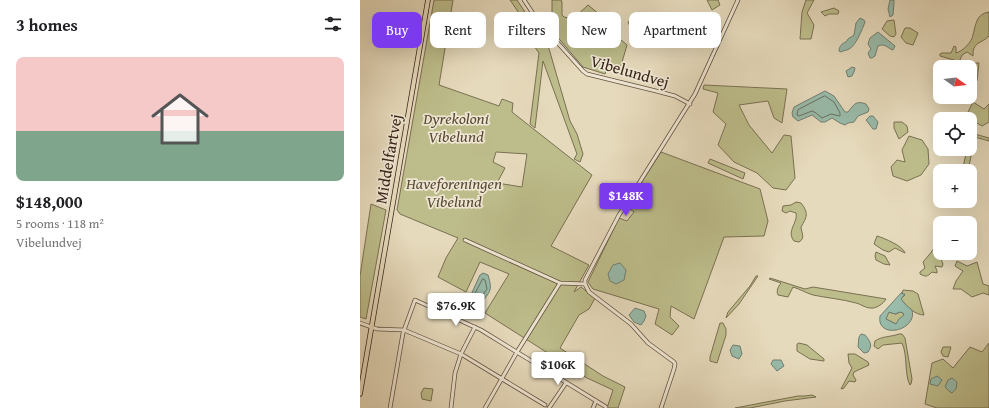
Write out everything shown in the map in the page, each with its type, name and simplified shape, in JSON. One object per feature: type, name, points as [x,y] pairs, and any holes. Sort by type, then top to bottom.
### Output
[{"type":"main road","name":"Middelfartvej","points":[[360,394],[428,0]]},
{"type":"street","name":"Vibelundvej","points":[[524,0],[538,21],[583,71],[592,75],[670,95],[690,104]]},
{"type":"street","points":[[661,408],[674,369],[674,362],[648,343],[631,324],[589,292],[585,284],[586,275],[615,221],[690,104],[738,0]]},
{"type":"street","points":[[465,240],[560,283],[585,284]]},
{"type":"street","points":[[485,408],[517,352],[560,283]]},
{"type":"street","points":[[390,408],[404,330],[415,300],[475,327],[606,407]]},
{"type":"street","points":[[360,323],[377,329],[404,330],[461,354],[545,405]]},
{"type":"street","points":[[451,408],[455,373],[461,354],[475,327]]},
{"type":"street","points":[[549,408],[566,383]]},
{"type":"street","points":[[593,408],[596,401]]},
{"type":"green space","points":[[434,0],[453,0],[451,12],[432,12]]},
{"type":"green space","points":[[510,0],[517,0],[525,12],[518,12]]},
{"type":"green space","points":[[552,0],[561,0],[562,15],[567,18],[567,48],[621,48],[621,40],[627,45],[620,69],[608,65],[605,74],[583,67],[559,39],[559,12],[552,12]]},
{"type":"green space","points":[[707,0],[718,0],[720,5],[712,10]]},
{"type":"green space","points":[[806,0],[814,0],[807,13],[814,25],[811,39],[800,39],[802,12]]},
{"type":"green space","points":[[588,5],[596,12],[580,12]]},
{"type":"green space","points":[[834,8],[839,11],[838,14],[829,14],[825,16],[821,12]]},
{"type":"green space","points":[[989,12],[989,36],[974,48],[973,56],[967,52],[962,55],[960,60],[954,60],[940,56],[942,53],[951,53],[954,46],[956,47],[956,53],[964,48],[972,38],[977,20],[985,13]]},
{"type":"green space","points":[[894,20],[896,34],[894,37],[890,36],[882,29],[887,21]]},
{"type":"green space","points":[[430,23],[430,48],[445,48],[439,85],[499,106],[502,99],[513,103],[512,112],[592,175],[551,246],[589,265],[574,292],[581,287],[595,298],[589,309],[579,315],[560,348],[603,376],[625,387],[618,408],[607,408],[613,390],[587,378],[485,313],[509,274],[480,262],[466,292],[438,277],[446,258],[458,238],[400,214],[397,210]],"holes":[[[496,152],[527,154],[522,187],[497,183],[505,168],[493,162]]]},
{"type":"green space","points":[[905,28],[910,28],[918,33],[913,45],[906,43],[901,37]]},
{"type":"green space","points":[[535,48],[549,48],[570,121],[577,134],[583,154],[580,162],[574,159],[577,154],[543,61],[535,128],[530,124],[539,53]]},
{"type":"green space","points":[[977,63],[979,63],[977,81]]},
{"type":"green space","points":[[704,85],[787,89],[782,123],[774,118],[768,101],[739,105],[749,125],[772,153],[784,135],[791,136],[795,178],[786,190],[773,188],[757,173],[734,162],[718,145],[726,124],[713,112],[718,93],[703,89]]},
{"type":"green space","points":[[972,104],[976,104],[984,109],[989,104],[989,122],[982,126],[977,123],[977,112],[968,112]]},
{"type":"green space","points":[[894,122],[902,122],[907,126],[908,132],[899,139],[894,128]]},
{"type":"green space","points":[[977,135],[989,138],[989,141],[977,138]]},
{"type":"green space","points":[[909,136],[922,140],[928,149],[929,164],[921,175],[907,181],[893,176],[891,167],[897,160],[905,162],[902,150]]},
{"type":"green space","points":[[661,152],[760,189],[768,221],[764,236],[724,237],[694,319],[671,306],[670,317],[679,326],[672,335],[655,324],[659,309],[593,289],[588,282],[619,218],[627,221],[634,212],[626,206]]},
{"type":"green space","points":[[966,156],[971,156],[969,164],[964,164]]},
{"type":"green space","points":[[710,159],[745,173],[743,179],[708,163]]},
{"type":"green space","points":[[796,202],[801,203],[806,212],[806,218],[801,227],[803,235],[799,242],[794,241],[791,234],[796,213],[790,211],[786,213],[782,211],[783,206],[791,205]]},
{"type":"green space","points":[[371,204],[386,210],[366,319],[360,317],[360,276]]},
{"type":"green space","points":[[877,236],[897,245],[904,250],[905,253],[895,248],[889,252],[883,250],[874,244]]},
{"type":"green space","points":[[933,250],[933,260],[941,260],[943,264],[942,267],[935,266],[937,273],[932,272],[926,276],[922,275],[920,272],[925,268],[923,262]]},
{"type":"green space","points":[[876,252],[885,256],[890,265],[876,260]]},
{"type":"green space","points":[[957,261],[967,266],[977,262],[983,284],[989,286],[989,295],[983,293],[972,297],[961,289],[953,289],[956,281],[963,271],[955,266]]},
{"type":"green space","points":[[756,276],[758,276],[739,304],[726,318],[728,312],[750,286]]},
{"type":"green space","points":[[770,278],[805,289],[813,287],[886,299],[877,307],[868,308],[851,302],[813,295],[793,287],[788,297],[778,295],[777,292],[781,283],[769,279]]},
{"type":"green space","points":[[903,290],[913,291],[918,294],[924,315],[914,312],[903,302],[901,299],[905,295],[902,294]]},
{"type":"green space","points":[[888,312],[896,314],[900,312],[904,315],[896,324],[886,319]]},
{"type":"green space","points":[[720,323],[723,323],[726,329],[726,335],[717,363],[710,361],[710,357]]},
{"type":"green space","points":[[902,334],[905,338],[912,379],[910,385],[907,376],[905,354],[902,343],[883,345],[878,349],[874,346],[875,341],[878,339]]},
{"type":"green space","points":[[989,343],[989,408],[937,408],[925,404],[932,363],[943,359],[953,368],[970,347],[982,352]]},
{"type":"green space","points":[[797,344],[807,345],[824,359],[824,361],[810,359],[797,351]]},
{"type":"green space","points":[[943,347],[951,347],[948,357],[943,356],[941,352]]},
{"type":"green space","points":[[848,354],[855,354],[868,362],[869,365],[854,372],[853,375],[856,380],[855,382],[849,381],[844,388],[841,389],[852,368],[849,363]]},
{"type":"green space","points":[[424,388],[433,389],[431,401],[422,399],[421,393]]},
{"type":"green space","points":[[812,395],[816,397],[750,408],[735,408],[798,396]]},
{"type":"water","points":[[890,0],[894,0],[894,2],[893,15],[890,17],[888,9]]},
{"type":"water","points":[[860,18],[865,22],[856,41],[848,50],[841,52],[839,51],[842,44],[854,35],[856,23]]},
{"type":"water","points":[[878,32],[895,46],[893,50],[884,45],[880,45],[878,46],[875,56],[870,58],[868,53],[871,49],[868,44],[870,38]]},
{"type":"water","points":[[852,67],[855,68],[854,72],[852,76],[848,77],[846,71]]},
{"type":"water","points":[[825,91],[834,96],[845,112],[848,112],[853,105],[859,103],[866,104],[869,109],[868,112],[858,116],[854,122],[845,125],[832,118],[825,122],[821,122],[812,115],[798,121],[793,117],[792,113],[794,107]]},
{"type":"water","points":[[870,116],[873,116],[878,122],[876,129],[873,129],[866,120]]},
{"type":"water","points":[[620,263],[626,270],[624,280],[616,284],[610,281],[608,274],[613,265]]},
{"type":"water","points":[[483,273],[488,275],[490,291],[480,304],[475,304],[471,301],[470,297],[480,275]]},
{"type":"water","points":[[902,292],[902,294],[905,294],[901,299],[912,310],[912,317],[909,323],[897,330],[890,330],[884,328],[880,323],[880,316]],"holes":[[[889,312],[895,314],[900,312],[904,315],[896,324],[886,319]]]},
{"type":"water","points":[[635,308],[644,311],[646,316],[641,325],[634,322],[629,315]]},
{"type":"water","points":[[861,334],[865,335],[870,343],[868,352],[864,353],[858,347],[859,337]]},
{"type":"water","points":[[733,345],[740,346],[742,354],[739,359],[732,356],[730,350]]},
{"type":"water","points":[[773,360],[781,360],[784,366],[777,371],[771,364]]},
{"type":"water","points":[[937,376],[942,380],[938,386],[930,384],[931,379]]},
{"type":"water","points":[[952,378],[957,382],[956,389],[952,393],[945,387],[948,380]]},
{"type":"park label","name":"Dyrekoloni Vibelund","points":[[456,127]]},
{"type":"park label","name":"Haveforeningen Vibelund","points":[[454,192]]}]
